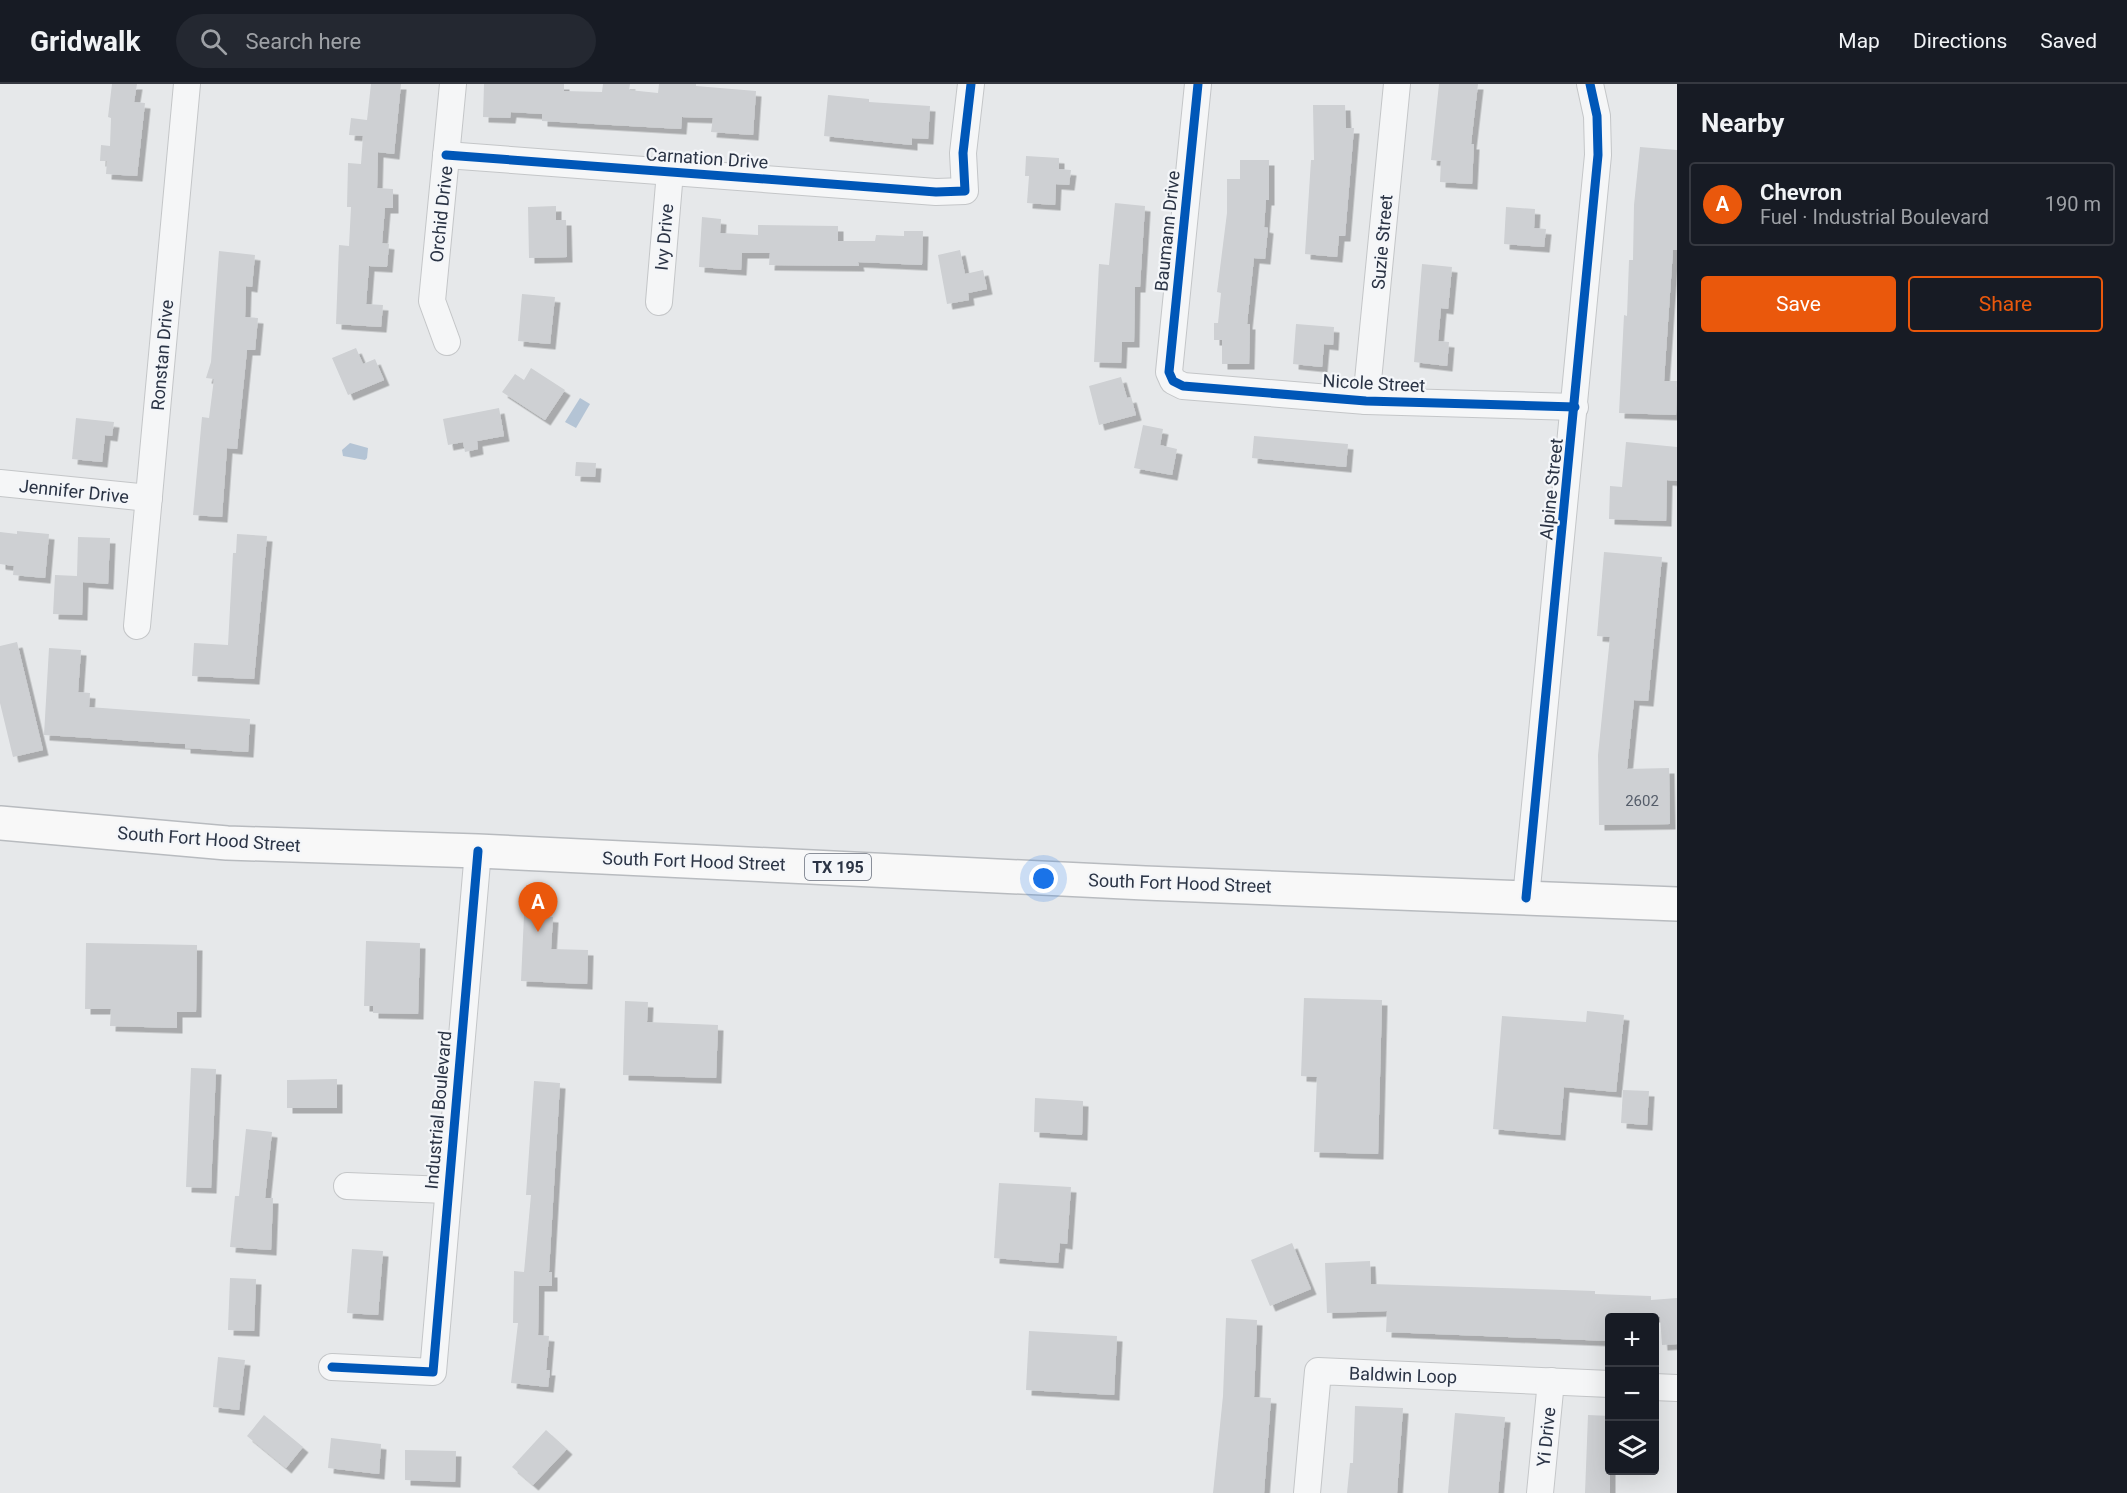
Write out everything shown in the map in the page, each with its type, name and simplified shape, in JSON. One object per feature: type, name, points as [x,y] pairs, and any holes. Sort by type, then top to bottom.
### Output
[{"type":"highway","name":"South Fort Hood Street","points":[[0,823],[225,843],[478,851],[1145,883],[1677,904]]},
{"type":"street","name":"Ronstan Drive","points":[[137,626],[187,84]]},
{"type":"street","name":"Orchid Drive","points":[[447,342],[432,301],[453,84]]},
{"type":"street","name":"Carnation Drive","points":[[447,155],[936,192],[965,190],[963,153],[971,84]]},
{"type":"street","name":"Baumann Drive","points":[[1173,381],[1170,372],[1198,84]]},
{"type":"street","name":"Suzie Street","points":[[1366,400],[1397,84]]},
{"type":"street","name":"Alpine Street","points":[[1526,898],[1598,155],[1597,116],[1590,84]]},
{"type":"street","name":"Ivy Drive","points":[[659,302],[669,172]]},
{"type":"street","name":"Nicole Street","points":[[1173,381],[1183,386],[1366,400],[1575,407]]},
{"type":"street","name":"Jennifer Drive","points":[[0,483],[149,498]]},
{"type":"street","name":"Industrial Boulevard","points":[[332,1367],[433,1372],[478,851]]},
{"type":"street","points":[[347,1186],[447,1190]]},
{"type":"street","name":"Baldwin Loop","points":[[1307,1493],[1318,1371],[1605,1384]]},
{"type":"street","name":"Yi Drive","points":[[1540,1493],[1551,1381]]},
{"type":"street","points":[[1659,1387],[1677,1388]]},
{"type":"water","points":[[580,398],[590,404],[576,428],[565,422]]},
{"type":"water","points":[[350,443],[368,448],[365,460],[343,456],[342,450]]},
{"type":"building","points":[[112,84],[137,84],[134,102],[145,103],[137,176],[106,174],[107,161],[100,161],[101,145],[110,146],[111,118],[108,117]]},
{"type":"building","points":[[371,84],[401,84],[394,154],[378,152],[377,188],[393,189],[393,208],[385,208],[382,243],[389,244],[387,267],[369,266],[366,304],[383,305],[381,327],[336,324],[339,245],[349,246],[351,207],[347,207],[348,163],[361,164],[363,136],[349,135],[351,118],[367,120]]},
{"type":"building","points":[[484,84],[564,84],[564,91],[602,92],[603,84],[630,84],[629,90],[658,93],[659,84],[696,84],[696,86],[756,91],[753,135],[711,132],[713,118],[682,117],[681,129],[542,121],[542,114],[511,112],[510,118],[483,117]]},
{"type":"building","points":[[1439,84],[1478,84],[1471,144],[1474,144],[1472,184],[1440,182],[1441,161],[1431,160]]},
{"type":"building","points":[[828,95],[869,99],[869,102],[930,106],[928,139],[912,138],[912,145],[824,136]]},
{"type":"building","points":[[1313,105],[1345,105],[1346,128],[1354,128],[1345,236],[1339,236],[1337,257],[1305,254],[1311,160],[1314,160]]},
{"type":"building","points":[[1640,147],[1677,150],[1677,250],[1673,250],[1664,381],[1677,381],[1676,415],[1619,413],[1624,315],[1627,316],[1629,260],[1633,260],[1634,205]]},
{"type":"building","points":[[1026,156],[1059,158],[1059,169],[1071,170],[1069,185],[1056,184],[1055,205],[1027,203],[1029,176],[1025,176]]},
{"type":"building","points":[[1240,160],[1269,160],[1269,200],[1266,200],[1264,227],[1268,228],[1265,259],[1254,258],[1247,324],[1250,324],[1249,364],[1222,364],[1222,340],[1214,340],[1214,323],[1218,323],[1221,293],[1217,292],[1227,213],[1227,179],[1240,179]]},
{"type":"building","points":[[1115,203],[1145,206],[1140,287],[1135,287],[1134,342],[1122,342],[1121,363],[1094,362],[1099,264],[1109,265]]},
{"type":"building","points":[[556,206],[556,220],[566,220],[567,257],[529,258],[528,207]]},
{"type":"building","points":[[1506,207],[1535,209],[1534,228],[1546,229],[1544,247],[1504,244]]},
{"type":"building","points":[[702,217],[721,219],[720,233],[758,235],[758,225],[838,226],[838,241],[875,241],[876,235],[904,236],[904,231],[923,231],[922,265],[858,262],[859,266],[769,265],[770,253],[742,253],[741,270],[699,267]]},
{"type":"building","points":[[960,250],[965,274],[983,270],[987,289],[968,293],[969,300],[947,304],[938,255]]},
{"type":"building","points":[[219,251],[255,255],[252,287],[246,286],[245,317],[258,318],[255,350],[247,350],[237,449],[227,448],[222,517],[193,515],[202,417],[209,418],[214,379],[206,378],[211,362]]},
{"type":"building","points":[[1422,264],[1452,267],[1448,309],[1441,308],[1438,341],[1449,342],[1447,366],[1414,362]]},
{"type":"building","points":[[522,294],[555,297],[550,344],[518,341]]},
{"type":"building","points":[[1296,324],[1334,327],[1333,345],[1324,344],[1322,367],[1293,364]]},
{"type":"building","points":[[356,348],[363,364],[375,359],[384,380],[348,395],[332,358]]},
{"type":"building","points":[[531,368],[565,390],[545,420],[502,392],[515,374],[524,380]]},
{"type":"building","points":[[1121,377],[1127,398],[1131,397],[1136,415],[1099,425],[1089,386]]},
{"type":"building","points":[[499,408],[504,436],[477,441],[478,449],[465,452],[463,442],[448,445],[443,419]]},
{"type":"building","points":[[76,418],[114,422],[112,436],[105,435],[102,462],[72,459]]},
{"type":"building","points":[[1143,425],[1163,429],[1160,445],[1177,449],[1172,475],[1134,468]]},
{"type":"building","points":[[1254,436],[1348,444],[1346,467],[1252,458]]},
{"type":"building","points":[[1626,442],[1677,447],[1677,481],[1667,480],[1666,521],[1609,519],[1610,486],[1622,487]]},
{"type":"building","points":[[576,462],[596,463],[595,477],[575,476]]},
{"type":"building","points":[[17,531],[49,534],[45,578],[13,575],[14,566],[0,564],[0,532],[17,534]]},
{"type":"building","points":[[237,534],[267,536],[254,679],[192,676],[194,643],[228,645],[233,553],[236,553]]},
{"type":"building","points":[[78,537],[110,538],[108,584],[83,582],[82,615],[53,614],[55,575],[77,576]]},
{"type":"building","points":[[1604,552],[1662,557],[1648,701],[1634,700],[1627,769],[1669,768],[1670,824],[1599,825],[1598,755],[1610,637],[1597,636]]},
{"type":"building","points":[[17,642],[43,750],[13,757],[0,703],[0,646]]},
{"type":"building","points":[[49,648],[81,650],[78,692],[90,693],[89,707],[250,719],[248,752],[185,748],[185,744],[44,735]]},
{"type":"building","points":[[524,915],[553,917],[551,949],[588,950],[587,984],[521,981]]},
{"type":"building","points":[[366,941],[420,943],[418,1014],[373,1013],[373,1006],[364,1006]]},
{"type":"building","points":[[86,943],[197,945],[196,1012],[177,1012],[177,1028],[110,1026],[111,1009],[85,1009]]},
{"type":"building","points":[[1304,998],[1382,1000],[1378,1154],[1314,1152],[1317,1077],[1301,1076]]},
{"type":"building","points":[[625,1001],[648,1002],[647,1022],[718,1025],[716,1078],[623,1075]]},
{"type":"building","points":[[1587,1011],[1624,1015],[1616,1092],[1564,1087],[1560,1135],[1493,1129],[1502,1016],[1586,1022]]},
{"type":"building","points":[[191,1068],[216,1069],[211,1188],[186,1187]]},
{"type":"building","points":[[337,1079],[337,1108],[287,1108],[287,1080]]},
{"type":"building","points":[[534,1081],[560,1083],[549,1272],[552,1272],[552,1286],[539,1286],[538,1335],[549,1336],[546,1370],[550,1370],[548,1387],[511,1383],[518,1323],[513,1323],[514,1271],[524,1272],[531,1195],[526,1195]]},
{"type":"building","points":[[1623,1090],[1649,1091],[1647,1125],[1621,1123]]},
{"type":"building","points":[[1035,1098],[1083,1101],[1082,1135],[1034,1132]]},
{"type":"building","points":[[246,1129],[272,1132],[265,1198],[273,1198],[271,1250],[230,1247],[235,1196],[239,1196]]},
{"type":"building","points":[[999,1183],[1071,1187],[1067,1244],[1060,1243],[1058,1263],[994,1258]]},
{"type":"building","points":[[1292,1243],[1311,1289],[1270,1306],[1251,1260]]},
{"type":"building","points":[[352,1249],[383,1251],[378,1315],[347,1313]]},
{"type":"building","points":[[1370,1261],[1371,1284],[1595,1291],[1595,1294],[1651,1296],[1651,1300],[1677,1298],[1677,1344],[1662,1345],[1659,1313],[1605,1313],[1605,1341],[1386,1332],[1387,1311],[1327,1313],[1325,1263]]},
{"type":"building","points":[[230,1278],[256,1279],[254,1331],[228,1330]]},
{"type":"building","points":[[1226,1318],[1257,1320],[1254,1397],[1271,1398],[1264,1493],[1213,1493],[1223,1396]]},
{"type":"building","points":[[1029,1331],[1117,1336],[1114,1395],[1026,1390]]},
{"type":"building","points":[[218,1357],[245,1360],[239,1410],[213,1407]]},
{"type":"building","points":[[1355,1406],[1403,1408],[1397,1493],[1347,1493],[1350,1463],[1353,1463]]},
{"type":"building","points":[[1455,1413],[1505,1417],[1498,1493],[1448,1493]]},
{"type":"building","points":[[264,1415],[303,1447],[286,1468],[247,1436]]},
{"type":"building","points":[[1588,1415],[1605,1416],[1605,1475],[1610,1475],[1610,1493],[1585,1493]]},
{"type":"building","points":[[546,1430],[567,1449],[533,1485],[512,1467]]},
{"type":"building","points":[[331,1438],[381,1444],[379,1474],[328,1468]]},
{"type":"building","points":[[405,1450],[456,1451],[455,1482],[405,1480]]},
{"type":"cycle path","points":[[446,155],[936,192],[965,191],[963,153],[971,84]]},
{"type":"cycle path","points":[[1198,84],[1169,372],[1173,381],[1183,386],[1366,401],[1575,407]]},
{"type":"cycle path","points":[[1526,898],[1598,155],[1597,116],[1590,84]]},
{"type":"cycle path","points":[[332,1367],[433,1372],[478,851]]},
{"type":"place","name":"Chevron","points":[[538,932]]}]
